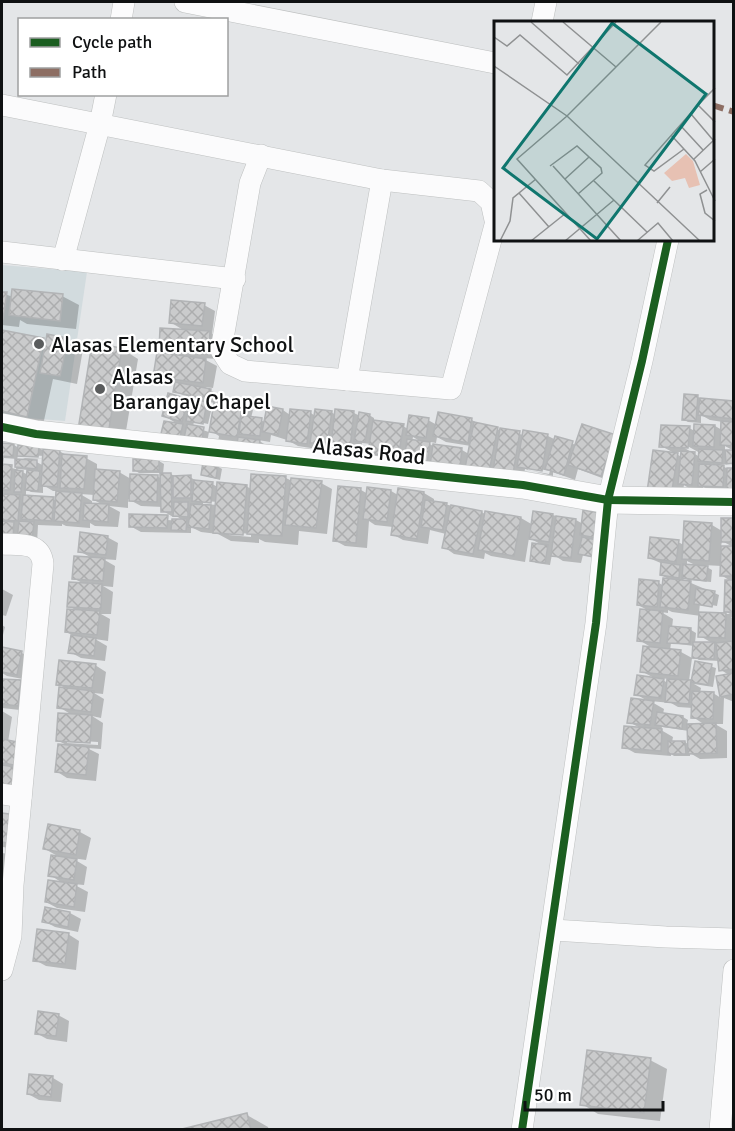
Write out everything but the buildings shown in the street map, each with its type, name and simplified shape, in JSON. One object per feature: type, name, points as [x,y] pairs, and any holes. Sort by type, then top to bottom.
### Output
[{"type":"street","points":[[121,18],[124,2]]},
{"type":"street","points":[[185,2],[254,8],[494,63]]},
{"type":"street","points":[[542,21],[546,2]]},
{"type":"street","points":[[63,260],[106,96]]},
{"type":"street","points":[[2,105],[261,155],[382,180],[479,191],[494,212],[451,389],[245,371],[230,364],[221,350],[250,183],[261,155]]},
{"type":"street","points":[[347,380],[382,180]]},
{"type":"street","points":[[522,1130],[596,623],[608,500],[642,361],[668,242]]},
{"type":"street","points":[[2,252],[235,279]]},
{"type":"street","name":"Alasas Road","points":[[2,427],[36,434],[523,485],[608,500],[734,502]]},
{"type":"street","points":[[2,543],[31,546],[43,555],[11,796],[7,884],[11,936],[2,970]]},
{"type":"street","points":[[553,930],[734,939]]},
{"type":"street","points":[[720,1130],[729,1071],[734,970]]},
{"type":"shaded area","name":"Alasas Elementary School","points":[[2,265],[87,272],[65,421],[2,416]]},
{"type":"marked path","points":[[714,106],[734,112]]},
{"type":"cycle path","points":[[522,1130],[596,623],[608,500],[642,361],[668,242]]},
{"type":"cycle path","points":[[2,427],[36,434],[523,485],[608,500],[734,502]]},
{"type":"place","name":"Alasas Elementary School","points":[[39,344]]},
{"type":"place","name":"Alasas Barangay Chapel","points":[[100,389]]}]
